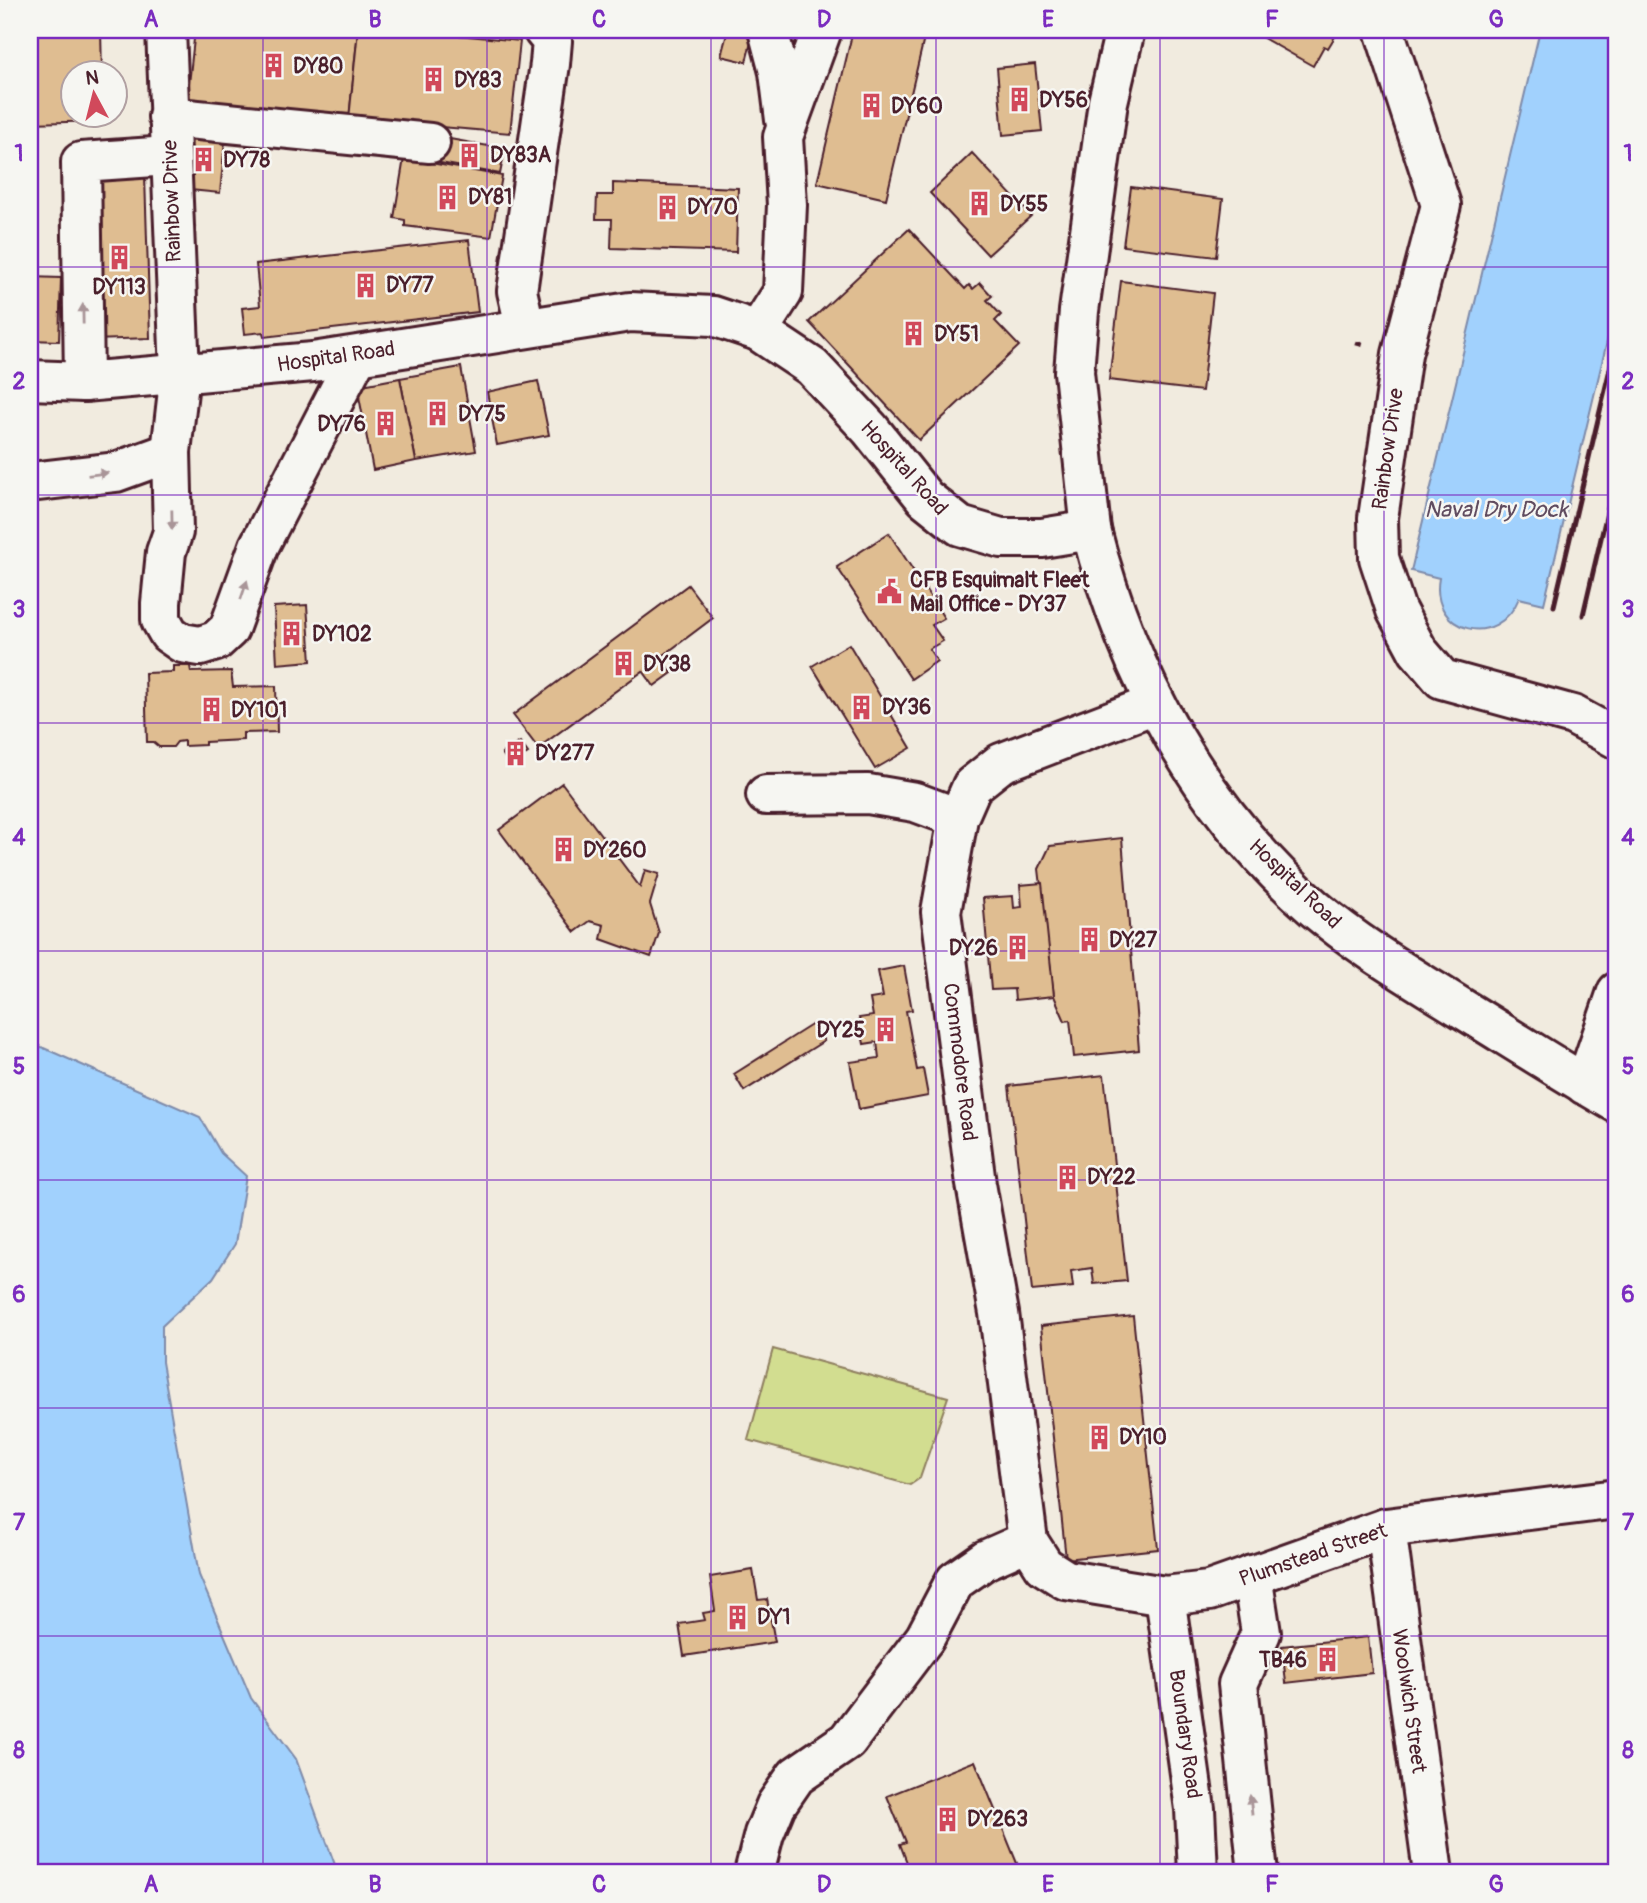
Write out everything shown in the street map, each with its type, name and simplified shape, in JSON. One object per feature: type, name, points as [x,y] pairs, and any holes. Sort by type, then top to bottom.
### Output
[{"type":"lane","name":"Rainbow Drive","points":[[166,30],[169,156],[180,373],[171,452],[173,531],[166,552],[161,620],[169,634],[182,643],[200,646],[216,641],[229,629],[259,546],[357,356]]},
{"type":"lane","points":[[525,327],[517,291],[550,65],[552,41],[543,30]]},
{"type":"lane","points":[[758,331],[783,292],[785,127],[779,72],[768,30]]},
{"type":"lane","points":[[785,127],[821,30]]},
{"type":"lane","name":"Rainbow Drive","points":[[1384,30],[1441,205],[1402,354],[1378,518],[1379,558],[1383,571],[1396,610],[1418,651],[1442,679],[1573,715],[1617,739]]},
{"type":"lane","points":[[1091,530],[1074,372],[1082,285],[1115,40]]},
{"type":"lane","points":[[168,117],[430,143]]},
{"type":"lane","points":[[84,382],[81,162],[169,156]]},
{"type":"lane","name":"Hospital Road","points":[[30,380],[84,382],[357,356],[631,312],[713,316],[758,331],[812,367],[870,429],[925,498],[960,526],[1001,538],[1042,538],[1091,530],[1116,616],[1155,704],[1180,750],[1209,792],[1268,861],[1314,907],[1391,964],[1601,1094]]},
{"type":"lane","points":[[30,482],[116,472],[171,452]]},
{"type":"lane","name":"Commodore Road","points":[[1028,1541],[999,1313],[976,1184],[941,912],[958,818],[972,786],[1001,763],[1155,704]]},
{"type":"lane","points":[[766,795],[814,797],[868,794],[915,802],[958,818]]},
{"type":"lane","points":[[1601,1094],[1617,992]]},
{"type":"lane","name":"Plumstead Street","points":[[1028,1541],[1044,1566],[1066,1580],[1165,1596],[1209,1591],[1386,1528],[1617,1499]]},
{"type":"lane","name":"Woolwich Street","points":[[1386,1528],[1433,1873]]},
{"type":"lane","points":[[754,1873],[764,1834],[783,1795],[796,1776],[847,1741],[925,1638],[955,1581],[985,1560],[1028,1541]]},
{"type":"lane","points":[[1252,1575],[1261,1633],[1238,1684],[1258,1873]]},
{"type":"lane","name":"Boundary Road","points":[[1165,1596],[1195,1809],[1198,1873]]},
{"type":"green space","points":[[773,1349],[948,1397],[920,1478],[910,1485],[748,1440]]},
{"type":"water","name":"Naval Dry Dock","points":[[1540,30],[1617,30],[1617,300],[1544,604],[1519,598],[1509,614],[1496,625],[1482,629],[1467,628],[1454,622],[1444,612],[1439,597],[1439,578],[1411,571]]},
{"type":"water","points":[[30,1042],[200,1117],[221,1153],[246,1176],[235,1244],[213,1278],[162,1326],[162,1362],[199,1575],[251,1698],[296,1759],[338,1873],[30,1873]]},
{"type":"building","points":[[30,30],[101,30],[102,60],[60,60],[60,122],[30,123]]},
{"type":"building","name":"DY80","points":[[195,30],[358,30],[349,119],[187,102]]},
{"type":"building","name":"DY83","points":[[358,30],[404,30],[520,41],[510,133],[349,119]]},
{"type":"building","points":[[728,30],[754,30],[746,62],[721,56]]},
{"type":"building","name":"DY60","points":[[853,30],[926,30],[886,199],[817,183]]},
{"type":"building","points":[[1249,30],[1339,30],[1328,48],[1324,46],[1313,66]]},
{"type":"building","name":"DY56","points":[[1035,64],[1042,131],[1003,135],[997,68]]},
{"type":"building","name":"DY78","points":[[186,127],[226,131],[220,193],[180,189]]},
{"type":"building","name":"DY83A","points":[[439,137],[505,149],[500,174],[435,162]]},
{"type":"building","name":"DY55","points":[[972,153],[1031,216],[988,255],[930,193]]},
{"type":"building","name":"DY81","points":[[404,158],[502,176],[491,237],[405,226],[405,220],[394,218]]},
{"type":"building","name":"DY113","points":[[145,176],[150,338],[93,340],[89,178]]},
{"type":"building","name":"DY70","points":[[613,183],[738,188],[736,252],[611,248],[612,219],[596,219],[597,195],[613,195]]},
{"type":"building","points":[[1131,187],[1223,199],[1216,257],[1123,246]]},
{"type":"building","name":"DY51","points":[[909,229],[965,289],[969,285],[973,289],[980,283],[992,296],[987,300],[1001,315],[995,321],[1019,346],[919,440],[809,322]]},
{"type":"building","name":"DY77","points":[[469,240],[478,312],[264,337],[263,332],[245,334],[242,308],[260,306],[256,264]]},
{"type":"building","points":[[30,277],[61,278],[59,341],[30,340]]},
{"type":"building","points":[[1121,281],[1213,293],[1202,391],[1109,380]]},
{"type":"building","name":"DY75","points":[[461,367],[476,451],[416,461],[400,378]]},
{"type":"building","name":"DY76","points":[[400,378],[416,461],[373,470],[357,386]]},
{"type":"building","points":[[538,381],[549,435],[497,445],[487,392]]},
{"type":"building","name":"CFB Esquimalt Fleet Mail Office - DY37","points":[[889,533],[944,618],[932,625],[943,641],[929,649],[937,661],[911,679],[837,567]]},
{"type":"building","name":"DY38","points":[[688,585],[713,618],[660,658],[672,673],[654,686],[643,671],[538,748],[513,715]]},
{"type":"building","name":"DY102","points":[[307,605],[311,661],[277,664],[274,607]]},
{"type":"building","name":"DY36","points":[[849,644],[911,748],[875,769],[812,666]]},
{"type":"building","name":"DY101","points":[[173,666],[190,666],[191,672],[231,671],[233,687],[276,686],[277,732],[243,733],[243,740],[205,742],[205,745],[184,746],[184,741],[177,742],[173,747],[159,747],[153,742],[147,742],[145,673],[173,672]]},
{"type":"building","name":"DY277","points":[[520,742],[528,753],[510,765],[502,753]]},
{"type":"building","name":"DY260","points":[[562,783],[640,887],[645,870],[659,874],[650,904],[659,933],[651,957],[601,939],[604,925],[590,921],[575,932],[499,830]]},
{"type":"building","name":"DY27","points":[[1122,838],[1139,1050],[1074,1057],[1070,1020],[1065,1021],[1054,996],[1039,869],[1050,846]]},
{"type":"building","name":"DY26","points":[[1042,883],[1054,996],[1015,1000],[1014,989],[991,990],[983,898],[1013,896],[1014,908],[1022,907],[1020,885]]},
{"type":"building","name":"DY25","points":[[904,966],[912,1010],[906,1011],[917,1070],[923,1069],[928,1096],[859,1109],[850,1062],[879,1058],[877,1042],[864,1044],[859,1018],[873,1016],[870,999],[883,997],[878,971]]},
{"type":"building","points":[[813,1024],[824,1041],[744,1091],[734,1074]]},
{"type":"building","name":"DY22","points":[[1104,1075],[1127,1281],[1094,1284],[1092,1268],[1071,1271],[1073,1287],[1032,1291],[1009,1086]]},
{"type":"building","name":"DY10","points":[[1133,1316],[1158,1549],[1066,1559],[1041,1326]]},
{"type":"building","name":"DY1","points":[[753,1570],[758,1600],[767,1599],[775,1642],[684,1656],[679,1624],[705,1620],[703,1613],[715,1611],[710,1577]]},
{"type":"building","name":"TB46","points":[[1368,1637],[1372,1673],[1286,1683],[1282,1646]]},
{"type":"building","name":"DY263","points":[[975,1761],[1021,1873],[911,1873],[900,1844],[906,1842],[887,1796]]},
{"type":"railway","points":[[1554,606],[1617,339]]},
{"type":"railway","points":[[1583,615],[1617,470]]},
{"type":"place","name":"DY80","points":[[273,66]]},
{"type":"place","name":"DY83","points":[[434,80]]},
{"type":"place","name":"DY56","points":[[1019,100]]},
{"type":"place","name":"DY60","points":[[871,106]]},
{"type":"place","name":"DY83A","points":[[470,155]]},
{"type":"place","name":"DY78","points":[[203,160]]},
{"type":"place","name":"DY81","points":[[448,197]]},
{"type":"place","name":"DY55","points":[[980,204]]},
{"type":"place","name":"DY70","points":[[667,207]]},
{"type":"place","name":"DY113","points":[[119,258]]},
{"type":"place","name":"DY77","points":[[366,285]]},
{"type":"place","name":"DY51","points":[[914,334]]},
{"type":"place","name":"DY75","points":[[438,414]]},
{"type":"place","name":"DY76","points":[[386,424]]},
{"type":"place","name":"CFB Esquimalt Fleet Mail Office - DY37","points":[[890,592]]},
{"type":"place","name":"DY102","points":[[292,634]]},
{"type":"place","name":"DY38","points":[[623,664]]},
{"type":"place","name":"DY36","points":[[862,707]]},
{"type":"place","name":"DY101","points":[[211,710]]},
{"type":"place","name":"DY277","points":[[515,753]]},
{"type":"place","name":"DY260","points":[[563,850]]},
{"type":"place","name":"DY27","points":[[1089,940]]},
{"type":"place","name":"DY26","points":[[1018,948]]},
{"type":"place","name":"DY25","points":[[885,1030]]},
{"type":"place","name":"DY22","points":[[1067,1177]]},
{"type":"place","name":"DY10","points":[[1099,1437]]},
{"type":"place","name":"DY1","points":[[737,1617]]},
{"type":"place","name":"TB46","points":[[1327,1660]]},
{"type":"place","name":"DY263","points":[[947,1819]]}]
